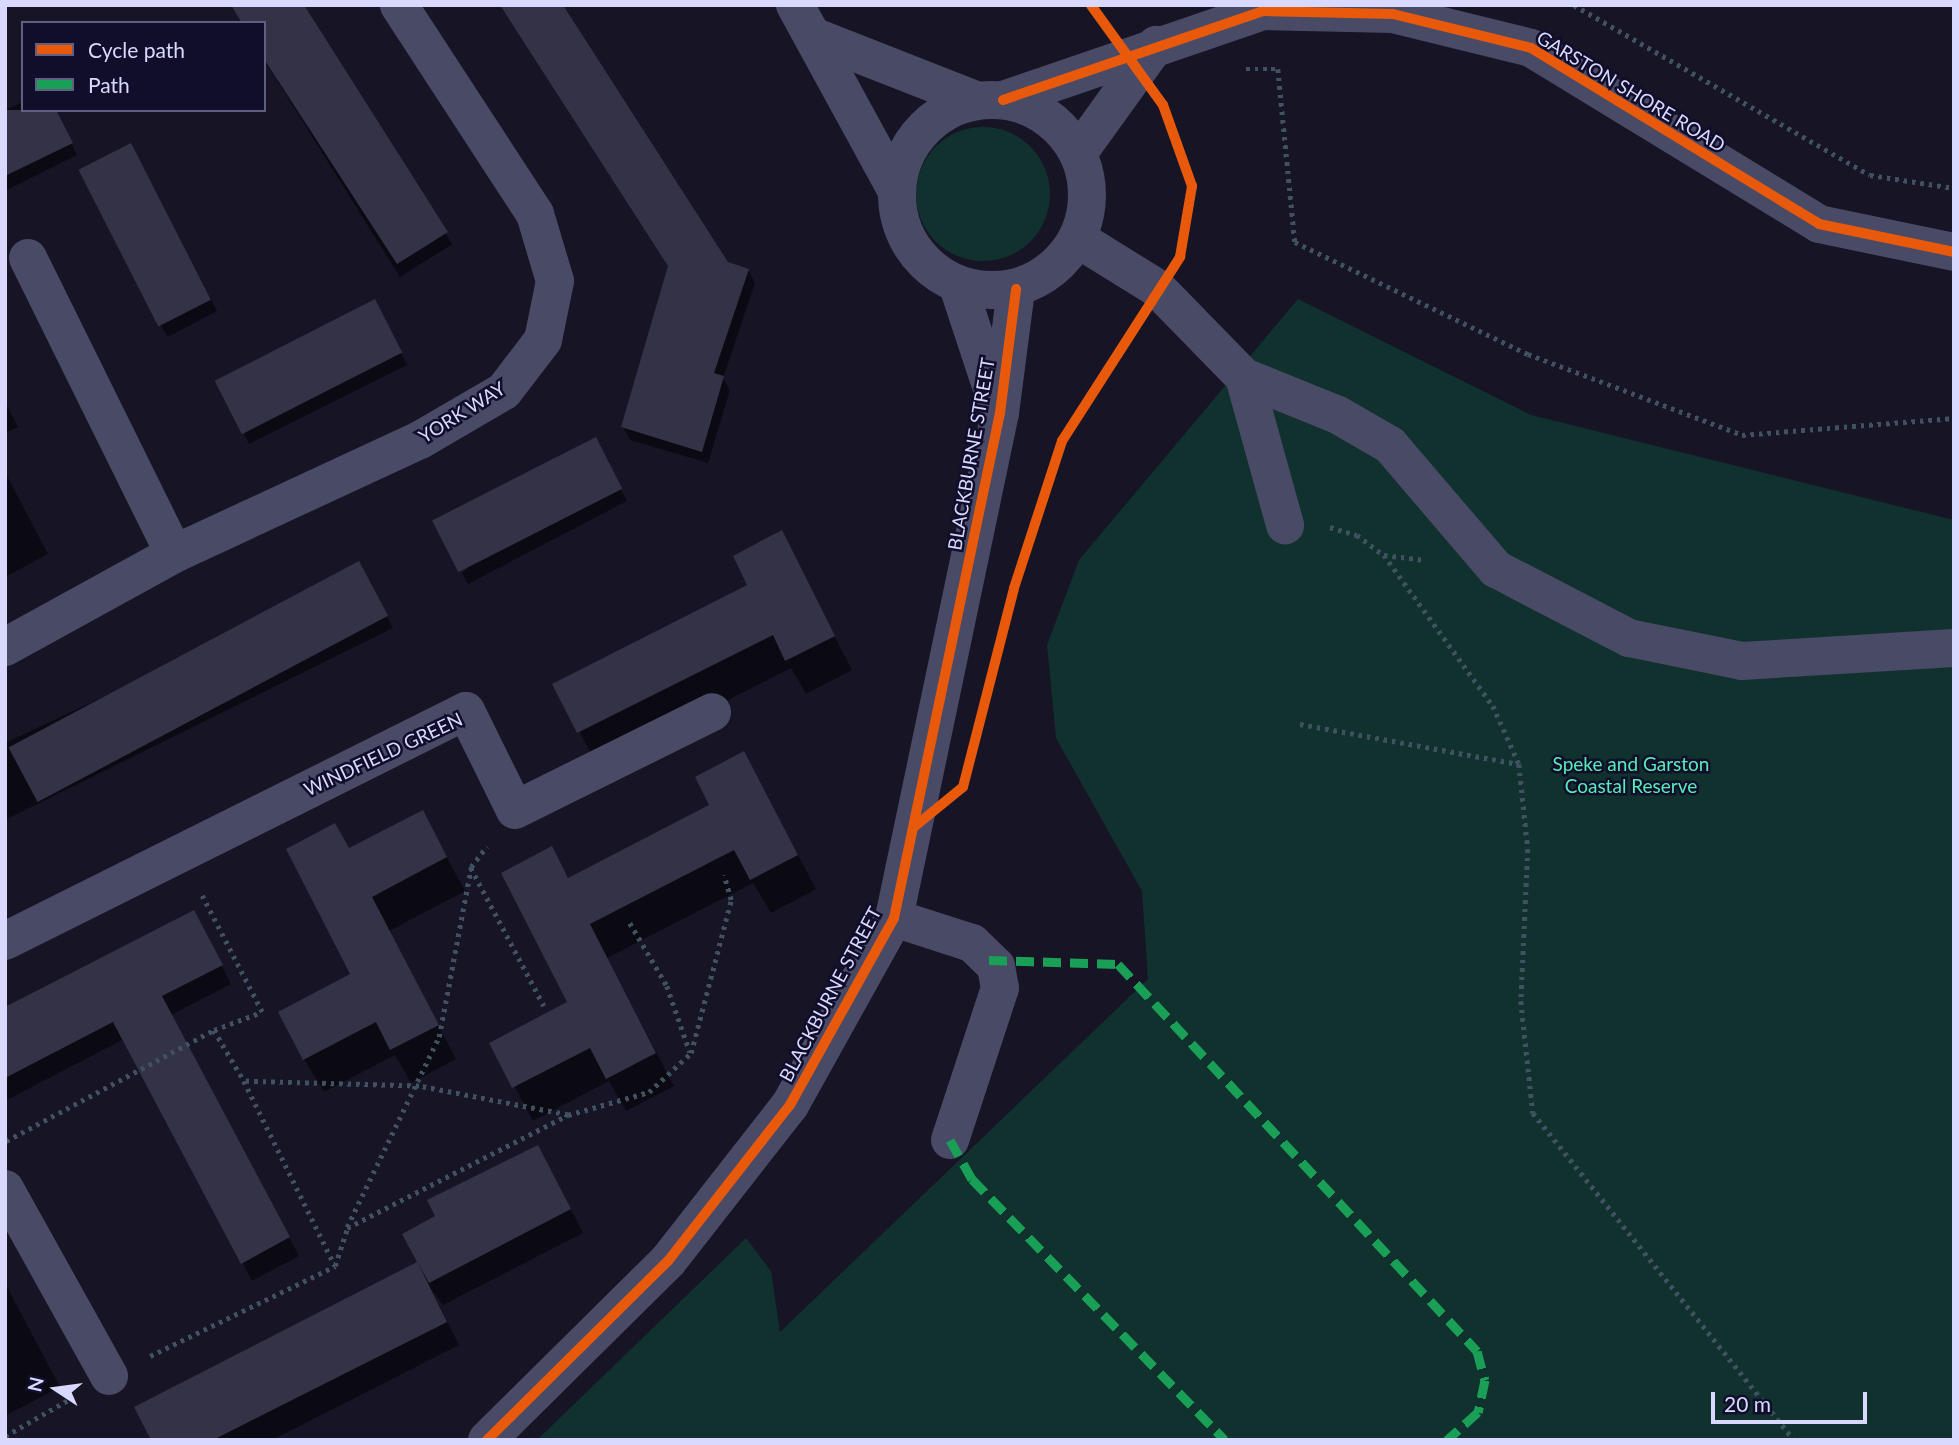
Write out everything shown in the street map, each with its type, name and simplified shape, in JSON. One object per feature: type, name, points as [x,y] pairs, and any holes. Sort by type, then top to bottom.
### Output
[{"type":"street","name":"YORK WAY","points":[[5,647],[174,554],[444,426],[504,391],[543,340],[555,281],[535,214],[399,5]]},
{"type":"street","name":"GARSTON SHORE ROAD","points":[[990,100],[1263,11],[1393,14],[1531,48],[1819,224],[1954,252]]},
{"type":"street","points":[[805,21],[990,100],[1046,115],[1079,152],[1089,193],[1078,239],[1059,265],[1016,289],[958,286],[918,257],[899,222],[895,188],[805,21]]},
{"type":"street","points":[[1079,152],[1156,45]]},
{"type":"street","points":[[895,188],[904,156],[920,130],[944,112],[990,100]]},
{"type":"street","points":[[1078,239],[1157,288],[1244,377],[1390,444],[1496,569],[1629,638],[1742,661],[1954,648]]},
{"type":"street","points":[[28,258],[174,554]]},
{"type":"street","name":"BLACKBURNE STREET","points":[[958,286],[1000,413]]},
{"type":"street","name":"BLACKBURNE STREET","points":[[487,1440],[668,1261],[790,1105],[894,918],[1000,413],[1016,289]]},
{"type":"street","points":[[1244,377],[1303,525]]},
{"type":"street","name":"WINDFIELD GREEN","points":[[5,941],[466,711],[515,810]]},
{"type":"street","points":[[515,810],[712,712]]},
{"type":"street","points":[[894,918],[972,943],[996,966],[1000,988],[950,1140]]},
{"type":"street","points":[[5,1189],[109,1376]]},
{"type":"path","points":[[1574,5],[1870,175],[1954,188]]},
{"type":"path","points":[[1237,69],[1278,69],[1295,242],[1528,354],[1742,435],[1954,418]]},
{"type":"path","points":[[1303,525],[1357,535],[1384,555],[1493,706],[1519,764],[1526,787],[1528,849],[1521,1001],[1533,1113],[1794,1440]]},
{"type":"path","points":[[1300,724],[1519,764]]},
{"type":"path","points":[[5,1436],[109,1376],[335,1266],[346,1228],[419,1086],[439,1037],[471,867],[515,810]]},
{"type":"path","points":[[5,1141],[214,1030],[262,1012],[179,852]]},
{"type":"path","points":[[471,867],[544,1006]]},
{"type":"path","points":[[346,1228],[568,1115],[649,1092],[691,1053],[731,900],[724,875]]},
{"type":"path","points":[[630,923],[667,986],[691,1053]]},
{"type":"path","points":[[214,1030],[244,1081],[335,1266]]},
{"type":"path","points":[[244,1081],[419,1086],[568,1115]]},
{"type":"green space","points":[[983,127],[1008,133],[1030,147],[1044,169],[1050,194],[1044,219],[1030,241],[1008,255],[983,261],[958,255],[936,241],[922,219],[916,194],[922,169],[936,147],[958,133]]},
{"type":"green space","name":"Speke and Garston Coastal Reserve","points":[[1298,299],[1531,415],[1954,520],[1954,1440],[537,1440],[746,1238],[771,1271],[780,1332],[1148,979],[1142,891],[1056,738],[1047,645],[1079,560]]},
{"type":"building","points":[[231,5],[304,5],[448,232],[397,264],[266,62],[266,21],[241,21]]},
{"type":"building","points":[[500,5],[563,5],[728,262],[749,269],[714,373],[724,376],[702,452],[621,427],[668,266]]},
{"type":"building","points":[[5,110],[57,112],[73,143],[5,176]]},
{"type":"building","points":[[131,143],[211,300],[158,327],[78,170]]},
{"type":"building","points":[[375,299],[402,352],[242,434],[215,381]]},
{"type":"building","points":[[596,437],[622,489],[458,572],[432,521]]},
{"type":"building","points":[[782,530],[835,636],[785,661],[773,635],[577,733],[552,684],[747,585],[733,556]]},
{"type":"building","points":[[359,561],[388,616],[38,802],[8,747]]},
{"type":"building","points":[[744,751],[798,855],[750,880],[734,850],[590,924],[656,1053],[606,1079],[590,1048],[512,1088],[489,1043],[567,1002],[501,873],[552,846],[568,878],[709,805],[695,777]]},
{"type":"building","points":[[423,810],[447,857],[372,897],[439,1025],[390,1050],[376,1022],[303,1060],[278,1012],[350,974],[286,849],[335,823],[349,848]]},
{"type":"building","points":[[194,910],[223,965],[162,996],[290,1237],[241,1264],[113,1022],[5,1078],[5,1007]]},
{"type":"building","points":[[538,1145],[571,1209],[429,1283],[418,1263],[447,1322],[213,1440],[151,1440],[134,1407],[417,1262],[402,1234],[435,1216],[427,1200]]},
{"type":"marked path","points":[[989,960],[1118,964],[1477,1351],[1485,1380],[1478,1412],[1447,1440]]},
{"type":"marked path","points":[[950,1140],[972,1179],[1225,1440]]},
{"type":"cycle path","points":[[914,827],[963,787],[1014,588],[1062,441],[1180,257],[1192,186],[1163,105],[1091,5]]},
{"type":"cycle path","points":[[1003,100],[1263,11],[1393,14],[1531,48],[1819,224],[1954,252]]},
{"type":"cycle path","points":[[487,1440],[668,1261],[790,1105],[894,918],[1000,413],[1016,289]]}]
